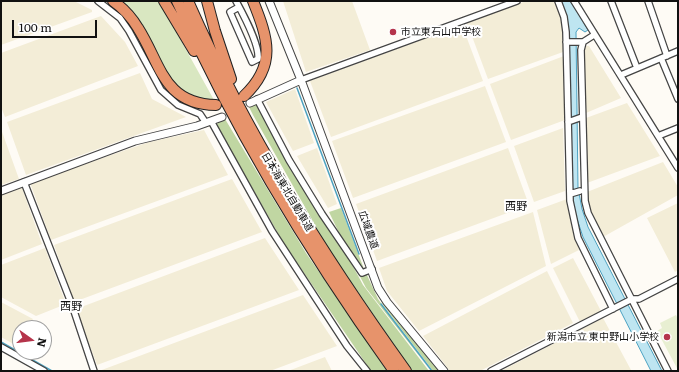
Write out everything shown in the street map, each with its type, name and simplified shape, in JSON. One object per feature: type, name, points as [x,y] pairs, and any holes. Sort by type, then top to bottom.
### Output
[{"type":"highway","points":[[113,1],[129,16],[138,28],[159,71],[174,91],[192,102],[216,105]]},
{"type":"highway","points":[[164,1],[250,148]]},
{"type":"highway","name":"日本海東北自動車道","points":[[177,1],[206,63],[250,148],[306,243],[394,371]]},
{"type":"highway","name":"日本海東北自動車道","points":[[188,1],[214,58],[257,141],[297,210],[343,281],[406,371]]},
{"type":"highway","points":[[207,1],[230,77],[297,210]]},
{"type":"highway","points":[[247,99],[266,60],[266,38],[264,27],[253,1]]},
{"type":"street","points":[[98,1],[120,18],[129,31],[161,90],[178,105],[200,114],[208,122],[272,231],[347,346],[366,371]]},
{"type":"street","points":[[236,1],[239,7],[258,49],[258,59],[252,62],[230,12],[239,7]]},
{"type":"street","name":"広域農道","points":[[269,1],[301,80],[378,288],[444,371]]},
{"type":"street","name":"広域農道","points":[[274,1],[301,80]]},
{"type":"street","points":[[247,99],[257,99],[301,80],[517,1]]},
{"type":"street","points":[[558,1],[564,17],[567,42],[569,195],[578,238],[614,308]]},
{"type":"street","points":[[574,1],[678,168]]},
{"type":"street","points":[[611,1],[637,68]]},
{"type":"street","points":[[648,1],[667,56]]},
{"type":"street","points":[[567,42],[580,41],[594,35]]},
{"type":"street","points":[[580,41],[580,118],[585,201],[588,213],[630,300],[668,371]]},
{"type":"street","points":[[621,75],[678,51]]},
{"type":"street","points":[[661,58],[678,99]]},
{"type":"street","points":[[257,99],[289,160],[322,214],[362,272],[372,269]]},
{"type":"street","points":[[1,191],[135,141],[222,117]]},
{"type":"street","points":[[569,122],[580,118]]},
{"type":"street","points":[[658,136],[678,128]]},
{"type":"street","points":[[24,182],[72,305],[94,371]]},
{"type":"street","points":[[570,194],[580,191]]},
{"type":"street","points":[[490,371],[630,300],[639,299],[678,278]]},
{"type":"street","points":[[1,347],[44,371]]},
{"type":"shaded area","points":[[1,1],[74,1],[92,10],[92,12],[1,45]]},
{"type":"shaded area","points":[[283,1],[352,1],[370,50],[306,72]]},
{"type":"shaded area","points":[[526,1],[554,1],[561,15],[563,29],[563,52],[488,79],[467,23]]},
{"type":"shaded area","points":[[101,16],[125,42],[138,66],[5,117],[1,107],[1,53]]},
{"type":"shaded area","points":[[462,25],[483,81],[331,137],[310,81]]},
{"type":"shaded area","points":[[586,46],[589,46],[621,98],[586,113],[584,52]]},
{"type":"shaded area","points":[[564,56],[565,120],[511,140],[490,84]]},
{"type":"shaded area","points":[[140,73],[152,99],[186,117],[26,175],[7,122]]},
{"type":"shaded area","points":[[485,86],[506,142],[353,198],[332,141]]},
{"type":"shaded area","points":[[295,89],[314,143],[293,151],[266,102]]},
{"type":"shaded area","points":[[627,103],[660,156],[587,183],[586,118]]},
{"type":"shaded area","points":[[563,128],[565,191],[534,202],[514,146]]},
{"type":"shaded area","points":[[1,129],[19,179],[1,185]]},
{"type":"shaded area","points":[[204,130],[228,175],[51,240],[30,183],[149,142]]},
{"type":"shaded area","points":[[317,148],[337,204],[328,208],[297,156]]},
{"type":"shaded area","points":[[508,148],[529,205],[377,261],[356,204]]},
{"type":"shaded area","points":[[663,162],[678,187],[678,195],[603,237],[590,211],[587,192]]},
{"type":"shaded area","points":[[232,179],[262,232],[74,302],[54,245]]},
{"type":"shaded area","points":[[22,188],[42,244],[1,260],[1,195]]},
{"type":"shaded area","points":[[567,199],[579,250],[551,264],[537,210]]},
{"type":"shaded area","points":[[678,203],[678,270],[675,272],[647,218]]},
{"type":"shaded area","points":[[533,212],[546,266],[419,331],[387,291],[379,268]]},
{"type":"shaded area","points":[[265,238],[299,290],[97,365],[76,309]]},
{"type":"shaded area","points":[[45,248],[66,304],[36,316],[1,297],[1,265]]},
{"type":"shaded area","points":[[573,258],[601,311],[580,322],[553,268]]},
{"type":"shaded area","points":[[547,271],[573,323],[480,371],[450,371],[423,336]]},
{"type":"shaded area","points":[[303,295],[337,346],[270,371],[99,371]]},
{"type":"shaded area","points":[[1,302],[33,319],[12,320],[12,343],[1,337]]},
{"type":"shaded area","points":[[603,318],[631,370],[501,371]]},
{"type":"shaded area","points":[[325,357],[332,371],[288,371]]},
{"type":"green space","points":[[120,1],[159,1],[214,100],[200,99],[179,89],[165,70],[143,27]]},
{"type":"green space","points":[[255,104],[258,105],[346,253],[363,285],[429,371],[412,371],[328,248],[253,115],[249,107]]},
{"type":"green space","points":[[225,119],[306,253],[387,371],[371,371],[283,242],[217,126],[218,121]]},
{"type":"green space","points":[[341,208],[364,269],[342,239],[329,212]]},
{"type":"green space","points":[[353,263],[366,273],[378,299],[431,371],[366,288]]},
{"type":"green space","points":[[367,272],[385,305],[439,371],[433,371],[383,305]]},
{"type":"green space","points":[[676,315],[678,319],[678,370],[657,331],[662,328],[660,323]]},
{"type":"water","points":[[561,1],[571,1],[588,30],[585,32],[579,28],[576,32],[578,188],[582,209],[588,227],[662,371],[651,371],[583,237],[575,213],[571,190],[568,28]]},
{"type":"waterway","points":[[297,88],[359,254]]},
{"type":"waterway","points":[[381,304],[432,371]]},
{"type":"waterway","points":[[1,342],[52,371]]},
{"type":"place","name":"市立東石山中学校","points":[[393,32]]},
{"type":"place","name":"新潟市立 東中野山小学校","points":[[667,337]]},
{"type":"district","name":"西野","points":[[516,207]]},
{"type":"district","name":"西野","points":[[71,307]]}]
